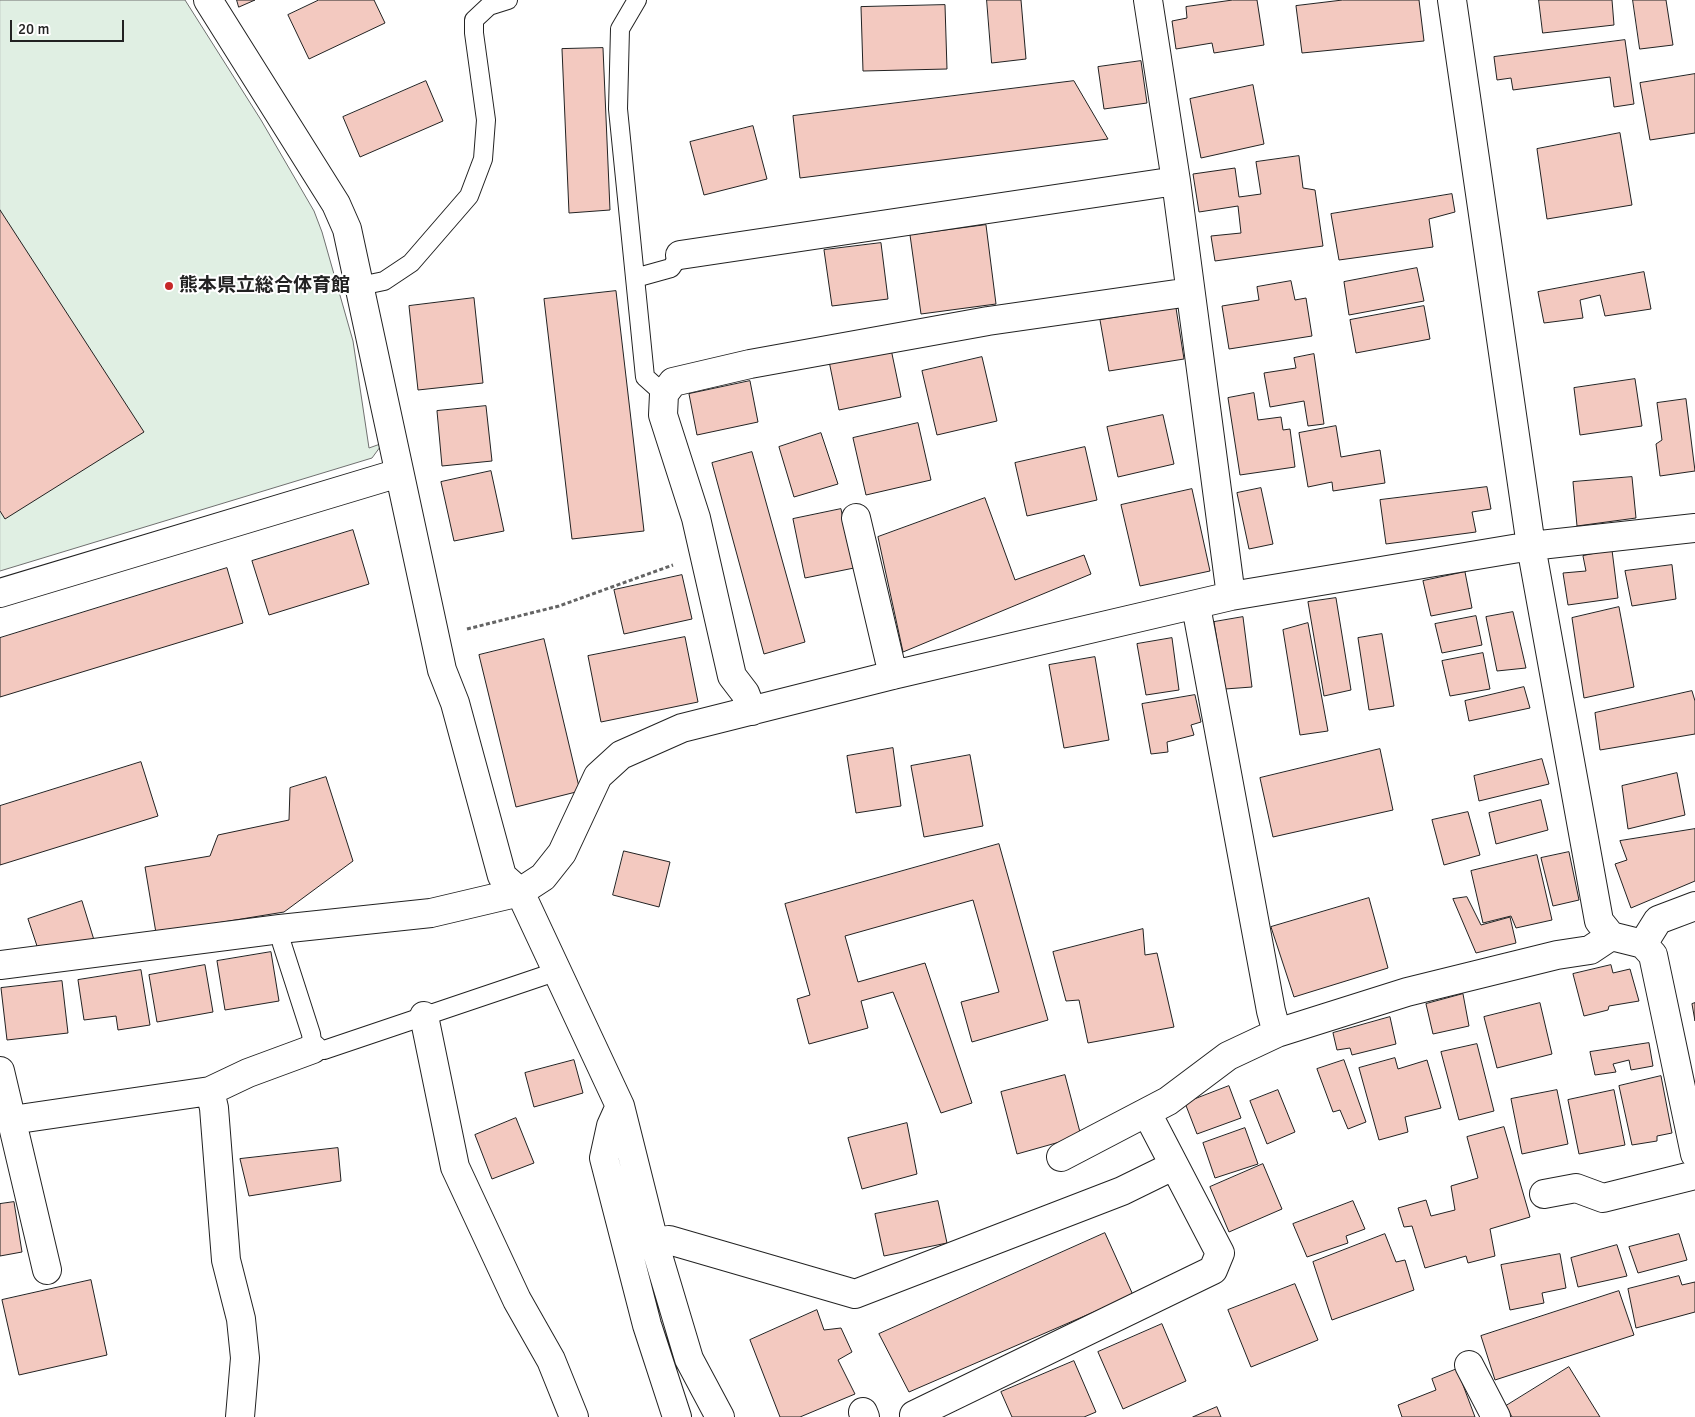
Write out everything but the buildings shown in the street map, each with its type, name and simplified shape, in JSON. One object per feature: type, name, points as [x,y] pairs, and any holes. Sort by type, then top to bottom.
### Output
[{"type":"street","points":[[208,0],[336,204],[347,229],[435,638],[502,876],[520,892],[620,1106],[654,1242],[690,1359],[720,1417]]},
{"type":"street","points":[[1148,0],[1176,182],[1231,596]]},
{"type":"street","points":[[1452,0],[1532,546],[1599,921],[1611,936],[1643,944],[1653,955],[1695,1154]]},
{"type":"street","points":[[680,255],[1176,182]]},
{"type":"street","points":[[752,711],[745,693],[732,676],[696,518],[662,415],[664,394],[673,382],[750,364],[988,321],[1190,292]]},
{"type":"street","points":[[0,593],[398,473]]},
{"type":"street","points":[[856,518],[893,675]]},
{"type":"street","points":[[0,965],[280,929],[431,913],[520,892],[543,877],[562,853],[598,776],[621,756],[682,728],[893,675],[1196,606],[1231,596],[1532,546],[1695,528]]},
{"type":"street","points":[[1196,606],[1270,1011],[1277,1033]]},
{"type":"street","points":[[1643,944],[1658,920],[1695,906]]},
{"type":"street","points":[[1061,1157],[1168,1101],[1228,1056],[1277,1033],[1407,992],[1557,955],[1590,950],[1611,936]]},
{"type":"street","points":[[424,1016],[455,1167],[517,1300],[551,1360],[574,1417]]},
{"type":"street","points":[[12,1120],[210,1091],[248,1073],[313,1049]]},
{"type":"street","points":[[0,1071],[47,1270]]},
{"type":"street","points":[[210,1091],[214,1108],[226,1260],[241,1319],[245,1358],[240,1417]]},
{"type":"street","points":[[620,1106],[611,1126],[604,1158],[647,1325],[677,1417]]},
{"type":"street","points":[[914,1415],[1213,1270],[1220,1253],[1147,1113]]},
{"type":"street","points":[[654,1242],[669,1240],[855,1294],[1122,1191],[1173,1166]]},
{"type":"street","points":[[1544,1194],[1576,1188],[1602,1198],[1695,1176]]},
{"type":"street","points":[[1469,1365],[1496,1417]]},
{"type":"lane","points":[[360,286],[384,281],[411,264],[469,196],[483,159],[486,120],[474,33],[474,20],[489,6],[508,0]]},
{"type":"lane","points":[[637,0],[620,29],[618,109],[645,377],[664,394]]},
{"type":"lane","points":[[635,278],[671,268],[680,255]]},
{"type":"lane","points":[[280,929],[282,944],[311,1034],[313,1049],[324,1050],[558,971]]},
{"type":"path","points":[[435,638],[559,606],[703,554]]},
{"type":"green space","name":"熊本県立総合体育館","points":[[0,0],[185,0],[261,120],[314,211],[322,232],[353,341],[369,448],[383,443],[372,458],[0,571]]},
{"type":"place","name":"熊本県立総合体育館","points":[[169,286]]}]
